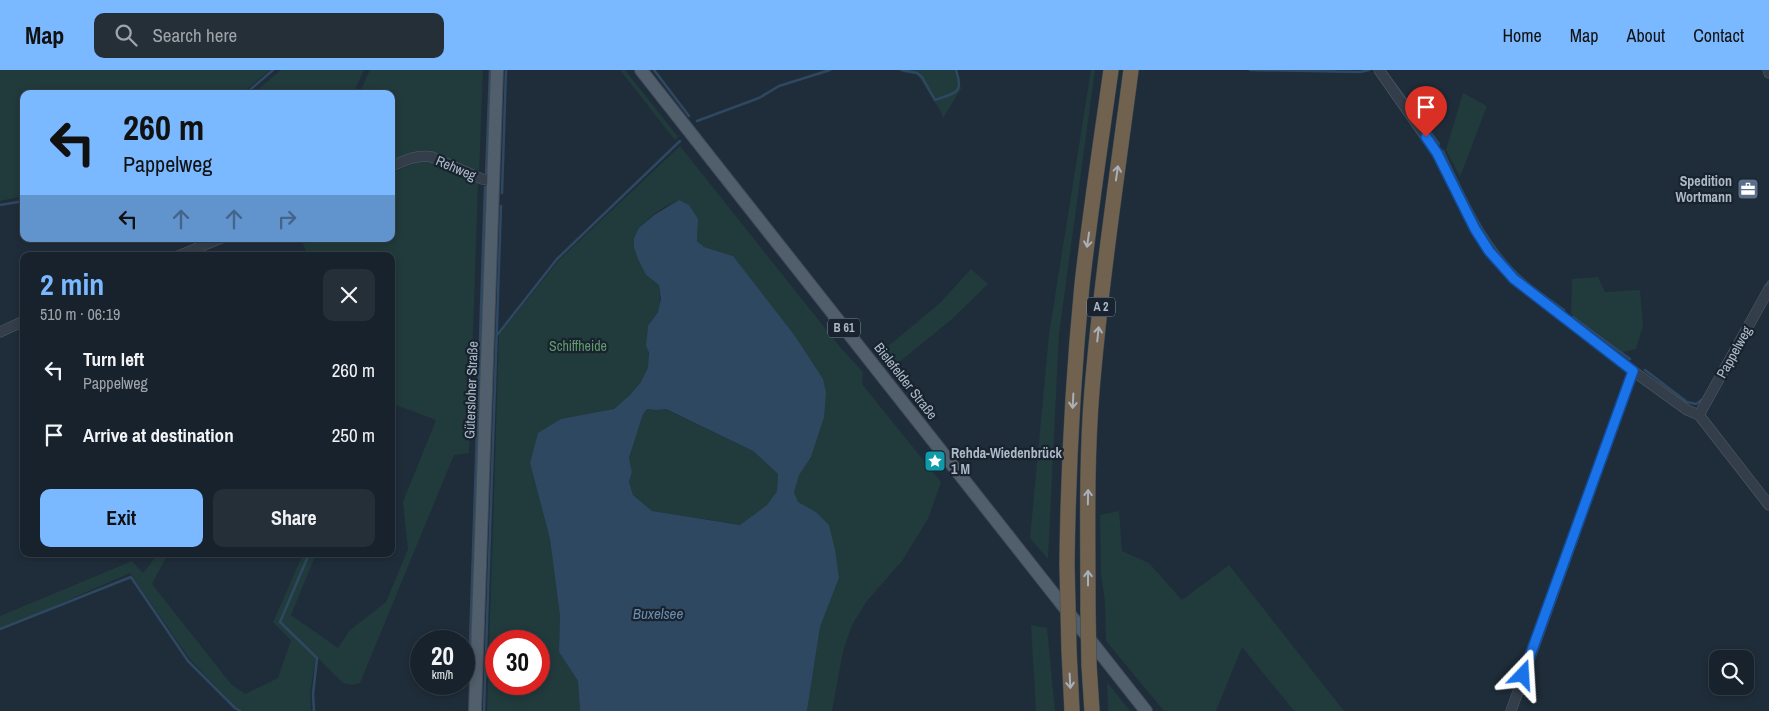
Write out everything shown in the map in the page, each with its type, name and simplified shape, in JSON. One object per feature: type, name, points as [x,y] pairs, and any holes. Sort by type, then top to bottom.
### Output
[{"type":"highway","name":"A 2","points":[[1072,711],[1067,566],[1068,494],[1077,338],[1082,283],[1111,70]]},
{"type":"highway","name":"A 2","points":[[1092,711],[1088,610],[1088,492],[1092,392],[1131,70]]},
{"type":"main road","name":"Gütersloher Straße","points":[[475,711],[497,70]]},
{"type":"main road","name":"Bielefelder Straße","points":[[641,70],[1146,711]]},
{"type":"street","points":[[1379,70],[1437,153],[1475,229],[1489,251],[1514,279],[1633,371],[1687,410],[1699,415],[1769,505]]},
{"type":"street","name":"Rehweg","points":[[395,164],[416,156],[432,157],[482,179],[494,180]]},
{"type":"street","points":[[188,252],[212,242]]},
{"type":"street","name":"Pappelweg","points":[[1699,415],[1769,289]]},
{"type":"street","points":[[0,332],[20,324]]},
{"type":"street","points":[[1511,711],[1633,371]]},
{"type":"green space","points":[[0,70],[270,70],[246,90],[20,90],[20,197],[0,201]]},
{"type":"green space","points":[[281,70],[364,70],[355,90],[257,90]]},
{"type":"green space","points":[[370,70],[483,70],[479,174],[433,154],[395,162],[395,90],[361,90]]},
{"type":"green space","points":[[620,70],[625,70],[678,137],[675,140]]},
{"type":"green space","points":[[898,70],[957,70],[961,89],[943,118],[917,74]]},
{"type":"green space","points":[[1091,70],[1095,70],[1059,334],[1048,559],[1030,538],[1049,334]]},
{"type":"green space","points":[[1463,93],[1487,106],[1460,177],[1446,150]]},
{"type":"green space","name":"Schiffheide","points":[[680,146],[840,347],[863,372],[862,384],[941,482],[928,519],[902,561],[867,601],[852,625],[843,652],[832,711],[807,711],[820,627],[839,578],[816,512],[798,502],[795,496],[794,491],[797,478],[811,457],[733,256],[704,247],[697,241],[698,219],[679,200],[653,215],[637,232],[634,238],[646,275],[659,285],[660,293],[658,312],[648,327],[649,364],[646,374],[628,397],[613,409],[595,414],[561,419],[530,463],[550,539],[560,616],[559,652],[578,681],[580,711],[487,711],[488,695],[550,695],[550,630],[490,630],[499,335],[559,260]]},
{"type":"green space","points":[[430,161],[478,183],[469,453],[454,455],[360,683],[352,685],[343,683],[316,656],[310,693],[311,711],[244,711],[234,706],[189,658],[130,573],[0,630],[0,616],[132,561],[143,573],[156,557],[166,557],[152,584],[231,684],[245,694],[278,678],[291,640],[273,622],[302,557],[315,557],[291,615],[338,648],[349,631],[386,602],[408,549],[403,502],[436,420],[395,405],[395,252],[306,252],[302,242],[395,242],[395,171],[417,162]]},
{"type":"green space","points":[[971,269],[988,284],[952,319],[892,368],[880,353],[939,304]]},
{"type":"green space","points":[[1598,277],[1605,292],[1640,290],[1643,326],[1636,349],[1623,352],[1571,314],[1572,279]]},
{"type":"green space","points":[[647,409],[665,409],[753,451],[778,474],[777,491],[767,505],[741,525],[652,511],[633,495],[629,482],[632,472],[629,458],[643,414]]},
{"type":"green space","points":[[1119,511],[1122,551],[1149,563],[1182,600],[1229,565],[1344,711],[1294,711],[1242,647],[1216,711],[1164,711],[1106,641],[1105,602],[1101,573],[1100,515]]},
{"type":"green space","points":[[1031,625],[1047,628],[1055,711],[1036,711]]},
{"type":"green space","points":[[1107,682],[1130,711],[1108,711]]},
{"type":"water","name":"Buxelsee","points":[[679,200],[689,205],[698,219],[697,241],[704,247],[733,256],[795,336],[823,379],[826,393],[824,417],[811,457],[799,475],[794,492],[798,502],[816,512],[829,525],[839,578],[820,627],[807,711],[580,711],[578,681],[559,652],[560,616],[550,539],[530,463],[538,433],[561,419],[614,409],[641,382],[648,368],[649,353],[646,345],[648,326],[658,312],[661,299],[659,285],[646,275],[638,259],[634,247],[634,238],[639,228],[654,215]],"holes":[[[647,409],[666,409],[753,451],[778,474],[777,491],[767,505],[740,525],[652,511],[633,495],[629,482],[632,472],[629,458],[643,414]]]},
{"type":"waterway","points":[[250,90],[273,70]]},
{"type":"waterway","points":[[486,175],[490,70]]},
{"type":"waterway","points":[[502,193],[506,70]]},
{"type":"waterway","points":[[654,70],[689,116]]},
{"type":"waterway","points":[[697,121],[759,98],[779,86],[830,70]]},
{"type":"waterway","points":[[902,70],[917,73],[922,77],[935,100],[956,91],[959,84],[956,70]]},
{"type":"waterway","points":[[1250,70],[1360,72],[1369,70]]},
{"type":"waterway","points":[[1385,71],[1439,144]]},
{"type":"waterway","points":[[498,334],[557,259],[680,141]]},
{"type":"waterway","points":[[1443,151],[1477,220],[1498,252],[1524,280],[1564,310]]},
{"type":"waterway","points":[[470,630],[485,187]]},
{"type":"waterway","points":[[0,205],[20,202]]},
{"type":"waterway","points":[[484,711],[501,206]]},
{"type":"waterway","points":[[1765,287],[1769,281]]},
{"type":"waterway","points":[[1573,317],[1630,359]]},
{"type":"waterway","points":[[1645,370],[1687,402],[1696,404],[1703,399]]},
{"type":"waterway","points":[[308,557],[280,622],[317,658],[313,694],[314,711]]},
{"type":"waterway","points":[[0,629],[131,577],[188,661],[235,708],[241,711]]},
{"type":"place","name":"Spedition Wortmann","points":[[1748,189]]},
{"type":"place","name":"Rehda-Wiedenbrück 1 M","points":[[935,461]]},
{"type":"route","points":[[1426,137],[1437,153],[1475,229],[1489,251],[1514,279],[1633,371],[1523,675]]}]
